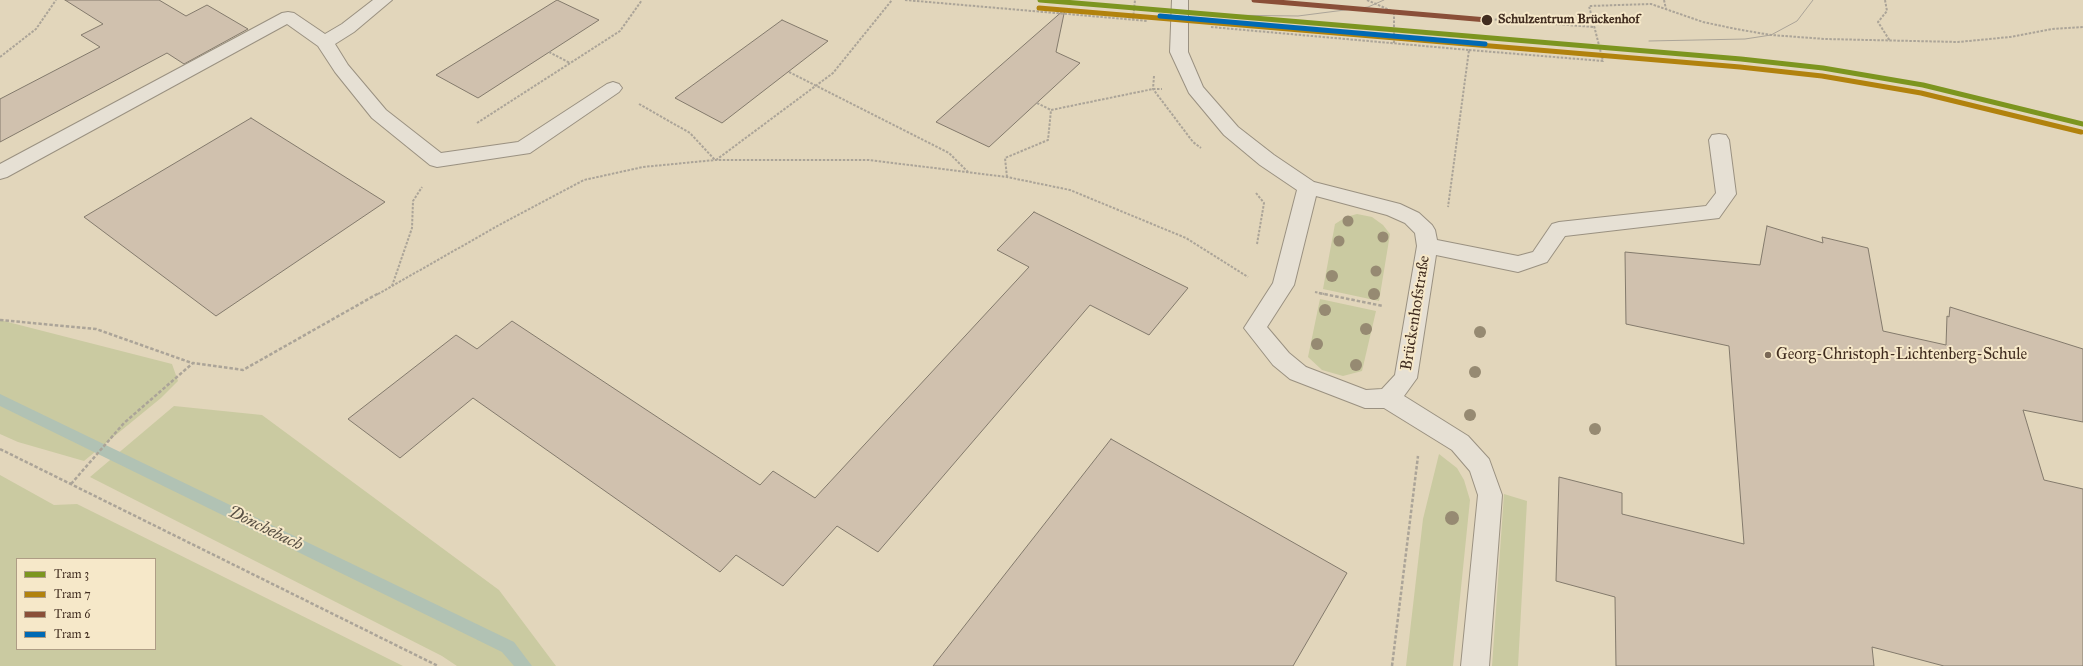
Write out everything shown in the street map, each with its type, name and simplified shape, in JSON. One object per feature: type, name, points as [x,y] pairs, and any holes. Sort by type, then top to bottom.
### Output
[{"type":"street","points":[[325,42],[348,28],[384,0]]},
{"type":"street","name":"Brückenhofstraße","points":[[1180,0],[1179,52],[1195,89],[1231,131],[1267,160],[1308,188],[1393,210],[1412,218],[1425,230],[1427,246],[1406,378],[1388,398]]},
{"type":"street","points":[[0,172],[288,17],[325,42],[341,68],[379,114],[438,160],[523,148],[613,88]]},
{"type":"street","points":[[1427,246],[1518,264],[1540,257],[1559,229],[1712,213],[1726,194],[1719,140]]},
{"type":"street","points":[[1308,188],[1283,285],[1255,328],[1273,346],[1281,360],[1298,373],[1365,399],[1388,398],[1460,443],[1480,466],[1490,495],[1475,666]]},
{"type":"path","points":[[0,57],[36,29],[56,0]]},
{"type":"path","points":[[474,125],[620,31],[642,0]]},
{"type":"path","points":[[715,160],[833,73],[892,0]]},
{"type":"path","points":[[906,0],[1180,24]]},
{"type":"path","points":[[1132,20],[1136,0]]},
{"type":"path","points":[[1367,0],[1394,12],[1594,27]]},
{"type":"path","points":[[1664,0],[1666,9]]},
{"type":"path","points":[[1885,0],[1887,11],[1878,22],[1890,41]]},
{"type":"path","points":[[1469,50],[1603,61],[1589,6],[1651,4],[1703,22],[1771,35],[1890,41],[1958,42],[2010,37],[2052,29],[2083,27]]},
{"type":"path","points":[[1394,12],[1394,43]]},
{"type":"path","points":[[549,52],[570,63]]},
{"type":"path","points":[[789,72],[949,153],[969,172]]},
{"type":"path","points":[[1154,74],[1153,89],[1193,142],[1205,151]]},
{"type":"path","points":[[613,88],[690,133],[715,160]]},
{"type":"path","points":[[1037,103],[1051,110],[1153,89],[1195,89]]},
{"type":"path","points":[[1007,177],[1005,158],[1048,140],[1051,110]]},
{"type":"path","points":[[392,286],[412,228],[413,201],[438,160]]},
{"type":"path","points":[[0,320],[96,329],[193,363],[243,370],[584,180],[643,167],[715,160],[869,160],[1007,177],[1070,190],[1186,238],[1251,279],[1252,271]]},
{"type":"path","points":[[1252,187],[1264,202],[1256,248]]},
{"type":"path","points":[[1283,285],[1417,313]]},
{"type":"path","points":[[71,484],[124,423],[193,363]]},
{"type":"path","points":[[0,449],[438,666]]},
{"type":"green space","points":[[1357,214],[1372,217],[1383,225],[1390,234],[1379,301],[1323,289],[1335,224],[1346,217]]},
{"type":"green space","points":[[1320,299],[1376,311],[1362,371],[1343,376],[1322,370],[1308,357]]},
{"type":"green space","points":[[0,320],[172,364],[178,381],[161,398],[84,461],[18,442],[0,434]]},
{"type":"green space","points":[[174,406],[262,415],[499,590],[556,666],[457,666],[442,656],[90,477]]},
{"type":"green space","points":[[1439,454],[1457,468],[1464,480],[1470,500],[1453,666],[1406,666],[1423,519]]},
{"type":"green space","points":[[0,475],[54,505],[77,504],[403,666],[0,666]]},
{"type":"green space","points":[[1504,494],[1527,501],[1518,666],[1492,666]]},
{"type":"building","points":[[65,0],[159,0],[186,16],[207,5],[248,29],[184,64],[167,53],[0,142],[0,99],[100,47],[81,35],[103,24]]},
{"type":"building","points":[[557,0],[599,20],[478,98],[436,75]]},
{"type":"building","points":[[1065,9],[1056,52],[1080,63],[989,147],[936,122]]},
{"type":"building","points":[[782,20],[828,41],[722,123],[675,98]]},
{"type":"building","points":[[251,118],[385,202],[216,316],[84,217]]},
{"type":"building","points":[[1034,212],[1188,288],[1149,335],[1090,305],[878,552],[837,526],[783,586],[736,555],[720,572],[473,398],[400,458],[348,419],[456,335],[477,349],[512,321],[760,485],[773,471],[815,498],[1029,267],[997,250]]},
{"type":"building","points":[[1767,226],[1823,243],[1822,237],[1868,248],[1883,331],[1946,345],[1947,316],[1949,317],[1950,307],[2083,349],[2083,422],[2023,410],[2044,480],[2083,489],[2083,666],[1944,666],[1872,647],[1874,666],[1616,666],[1615,597],[1556,581],[1559,477],[1622,493],[1622,514],[1744,544],[1729,346],[1626,324],[1625,252],[1760,265]]},
{"type":"building","points":[[1111,439],[1347,573],[1293,666],[933,666]]},
{"type":"waterway","name":"Dönchebach","points":[[0,400],[508,647],[524,666]]},
{"type":"tram line","name":"3","points":[[1040,0],[1741,59],[1823,68],[1923,85],[2083,124]]},
{"type":"tram line","name":"6","points":[[1254,0],[1487,20]]},
{"type":"tram line","points":[[1218,15],[1298,16],[1368,7],[1384,0]]},
{"type":"tram line","points":[[1649,41],[1745,39],[1771,35],[1797,21],[1813,0]]},
{"type":"tram line","name":"7","points":[[1039,8],[1740,67],[1822,76],[1921,93],[2081,132]]},
{"type":"tram line","name":"2","points":[[1160,16],[1485,44]]},
{"type":"place","name":"Schulzentrum Brückenhof","points":[[1487,20]]},
{"type":"place","name":"Georg-Christoph-Lichtenberg-Schule","points":[[1768,355]]}]
